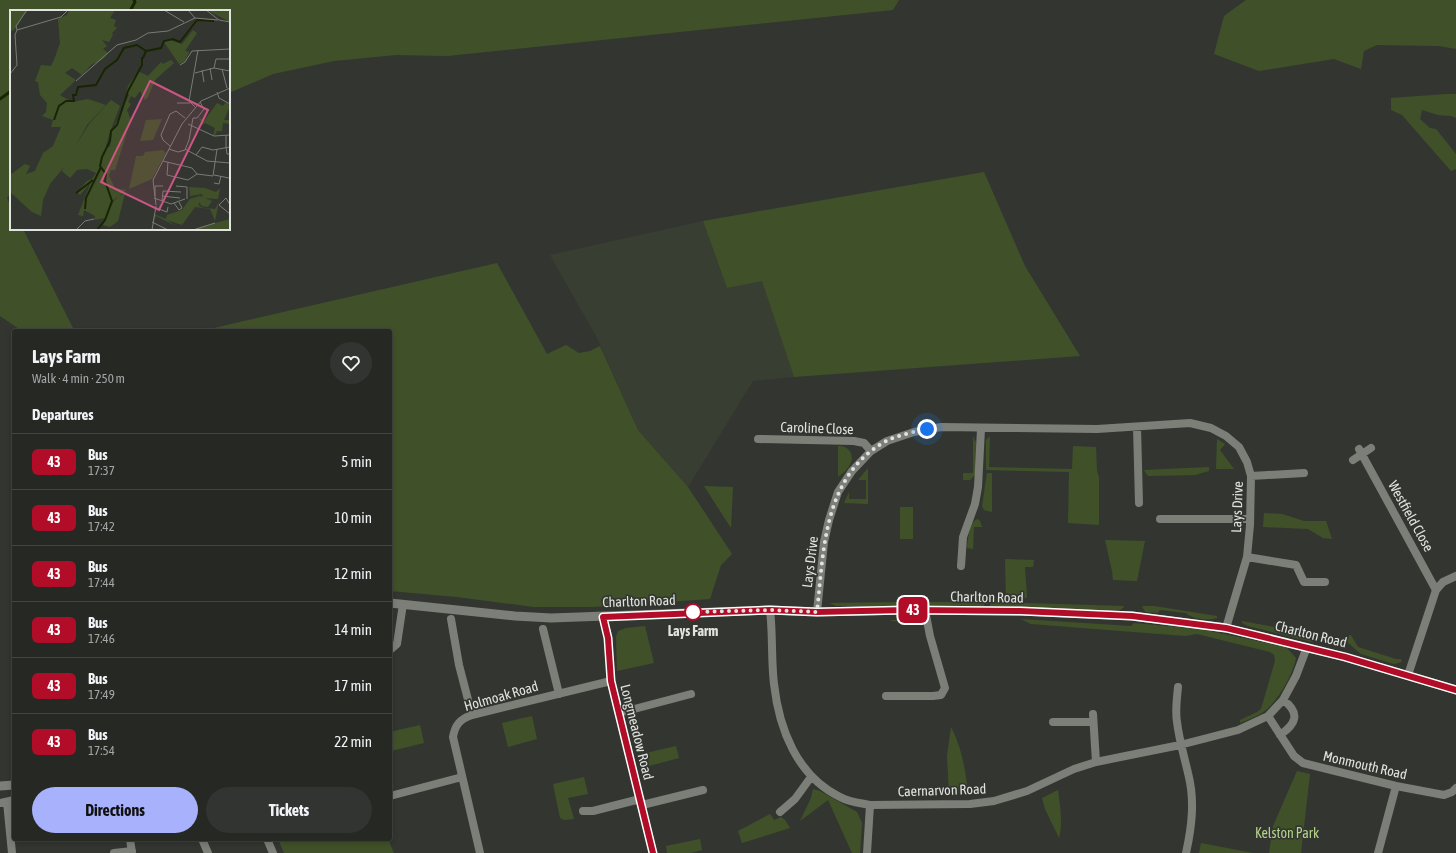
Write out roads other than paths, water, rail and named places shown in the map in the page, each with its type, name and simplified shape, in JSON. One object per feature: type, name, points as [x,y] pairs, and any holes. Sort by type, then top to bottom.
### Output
[{"type":"street","name":"Lays Drive","points":[[817,612],[824,542],[838,492],[852,471],[871,451],[887,440],[914,432],[941,427],[1097,429],[1190,423],[1211,428],[1226,436],[1239,447],[1247,462],[1251,476],[1247,557],[1226,628]]},
{"type":"street","points":[[1137,427],[1139,503]]},
{"type":"street","points":[[961,566],[963,537],[975,504],[978,487],[981,428]]},
{"type":"street","name":"Caroline Close","points":[[758,439],[854,441],[864,443],[871,451]]},
{"type":"street","points":[[1353,460],[1361,452],[1371,448]]},
{"type":"street","name":"Westfield Close","points":[[1361,452],[1436,590]]},
{"type":"street","points":[[1251,476],[1304,473]]},
{"type":"street","points":[[1138,483],[1147,483]]},
{"type":"street","points":[[1160,519],[1250,519]]},
{"type":"street","points":[[1247,557],[1296,565],[1304,582],[1326,582]]},
{"type":"street","points":[[1408,676],[1436,590],[1443,582],[1456,576]]},
{"type":"street","name":"Charlton Road","points":[[392,603],[515,616],[551,618],[770,610],[817,612],[925,610],[1080,613],[1138,617],[1226,628],[1307,647],[1456,690]]},
{"type":"street","points":[[392,648],[397,644],[403,604]]},
{"type":"street","name":"Caernarvon Road","points":[[770,610],[774,684],[777,705],[786,737],[795,755],[811,777],[841,798],[853,802],[870,805],[970,804],[994,801],[1027,791],[1074,769],[1096,762],[1180,745],[1231,732],[1268,716]]},
{"type":"street","points":[[886,696],[933,696],[941,694],[945,688],[930,636],[925,610]]},
{"type":"street","name":"Longmeadow Road","points":[[603,617],[608,638],[611,681],[653,853]]},
{"type":"street","points":[[451,619],[459,664],[472,715]]},
{"type":"street","points":[[543,629],[559,694]]},
{"type":"street","points":[[1268,716],[1283,700],[1296,676],[1307,647]]},
{"type":"street","name":"Holmoak Road","points":[[480,853],[453,738],[454,730],[458,723],[472,715],[611,681]]},
{"type":"street","points":[[1178,688],[1176,720],[1180,745],[1188,774],[1192,811],[1186,853]]},
{"type":"street","points":[[619,713],[691,694]]},
{"type":"street","points":[[1280,735],[1293,724],[1295,717],[1292,708],[1283,700]]},
{"type":"street","name":"Monmouth Road","points":[[1268,716],[1294,756],[1303,763],[1396,786],[1444,795],[1452,792],[1456,788]]},
{"type":"street","points":[[1053,722],[1093,718],[1096,762]]},
{"type":"street","points":[[392,795],[462,777]]},
{"type":"street","points":[[780,812],[795,799],[811,777]]},
{"type":"street","points":[[0,786],[12,785]]},
{"type":"street","points":[[1378,853],[1396,786]]},
{"type":"street","points":[[583,811],[593,811],[703,790]]},
{"type":"street","points":[[7,802],[12,853]]},
{"type":"street","points":[[867,853],[870,805]]},
{"type":"street","points":[[114,853],[132,852],[130,841]]},
{"type":"street","points":[[203,841],[208,853]]},
{"type":"street","points":[[268,841],[274,853]]},
{"type":"waterway","points":[[131,10],[135,2],[134,0]]},
{"type":"waterway","points":[[0,99],[10,92]]},
{"type":"place","name":"Lays Farm","points":[[693,612]]},
{"type":"park label","name":"Kelston Park","points":[[1287,833]]}]
